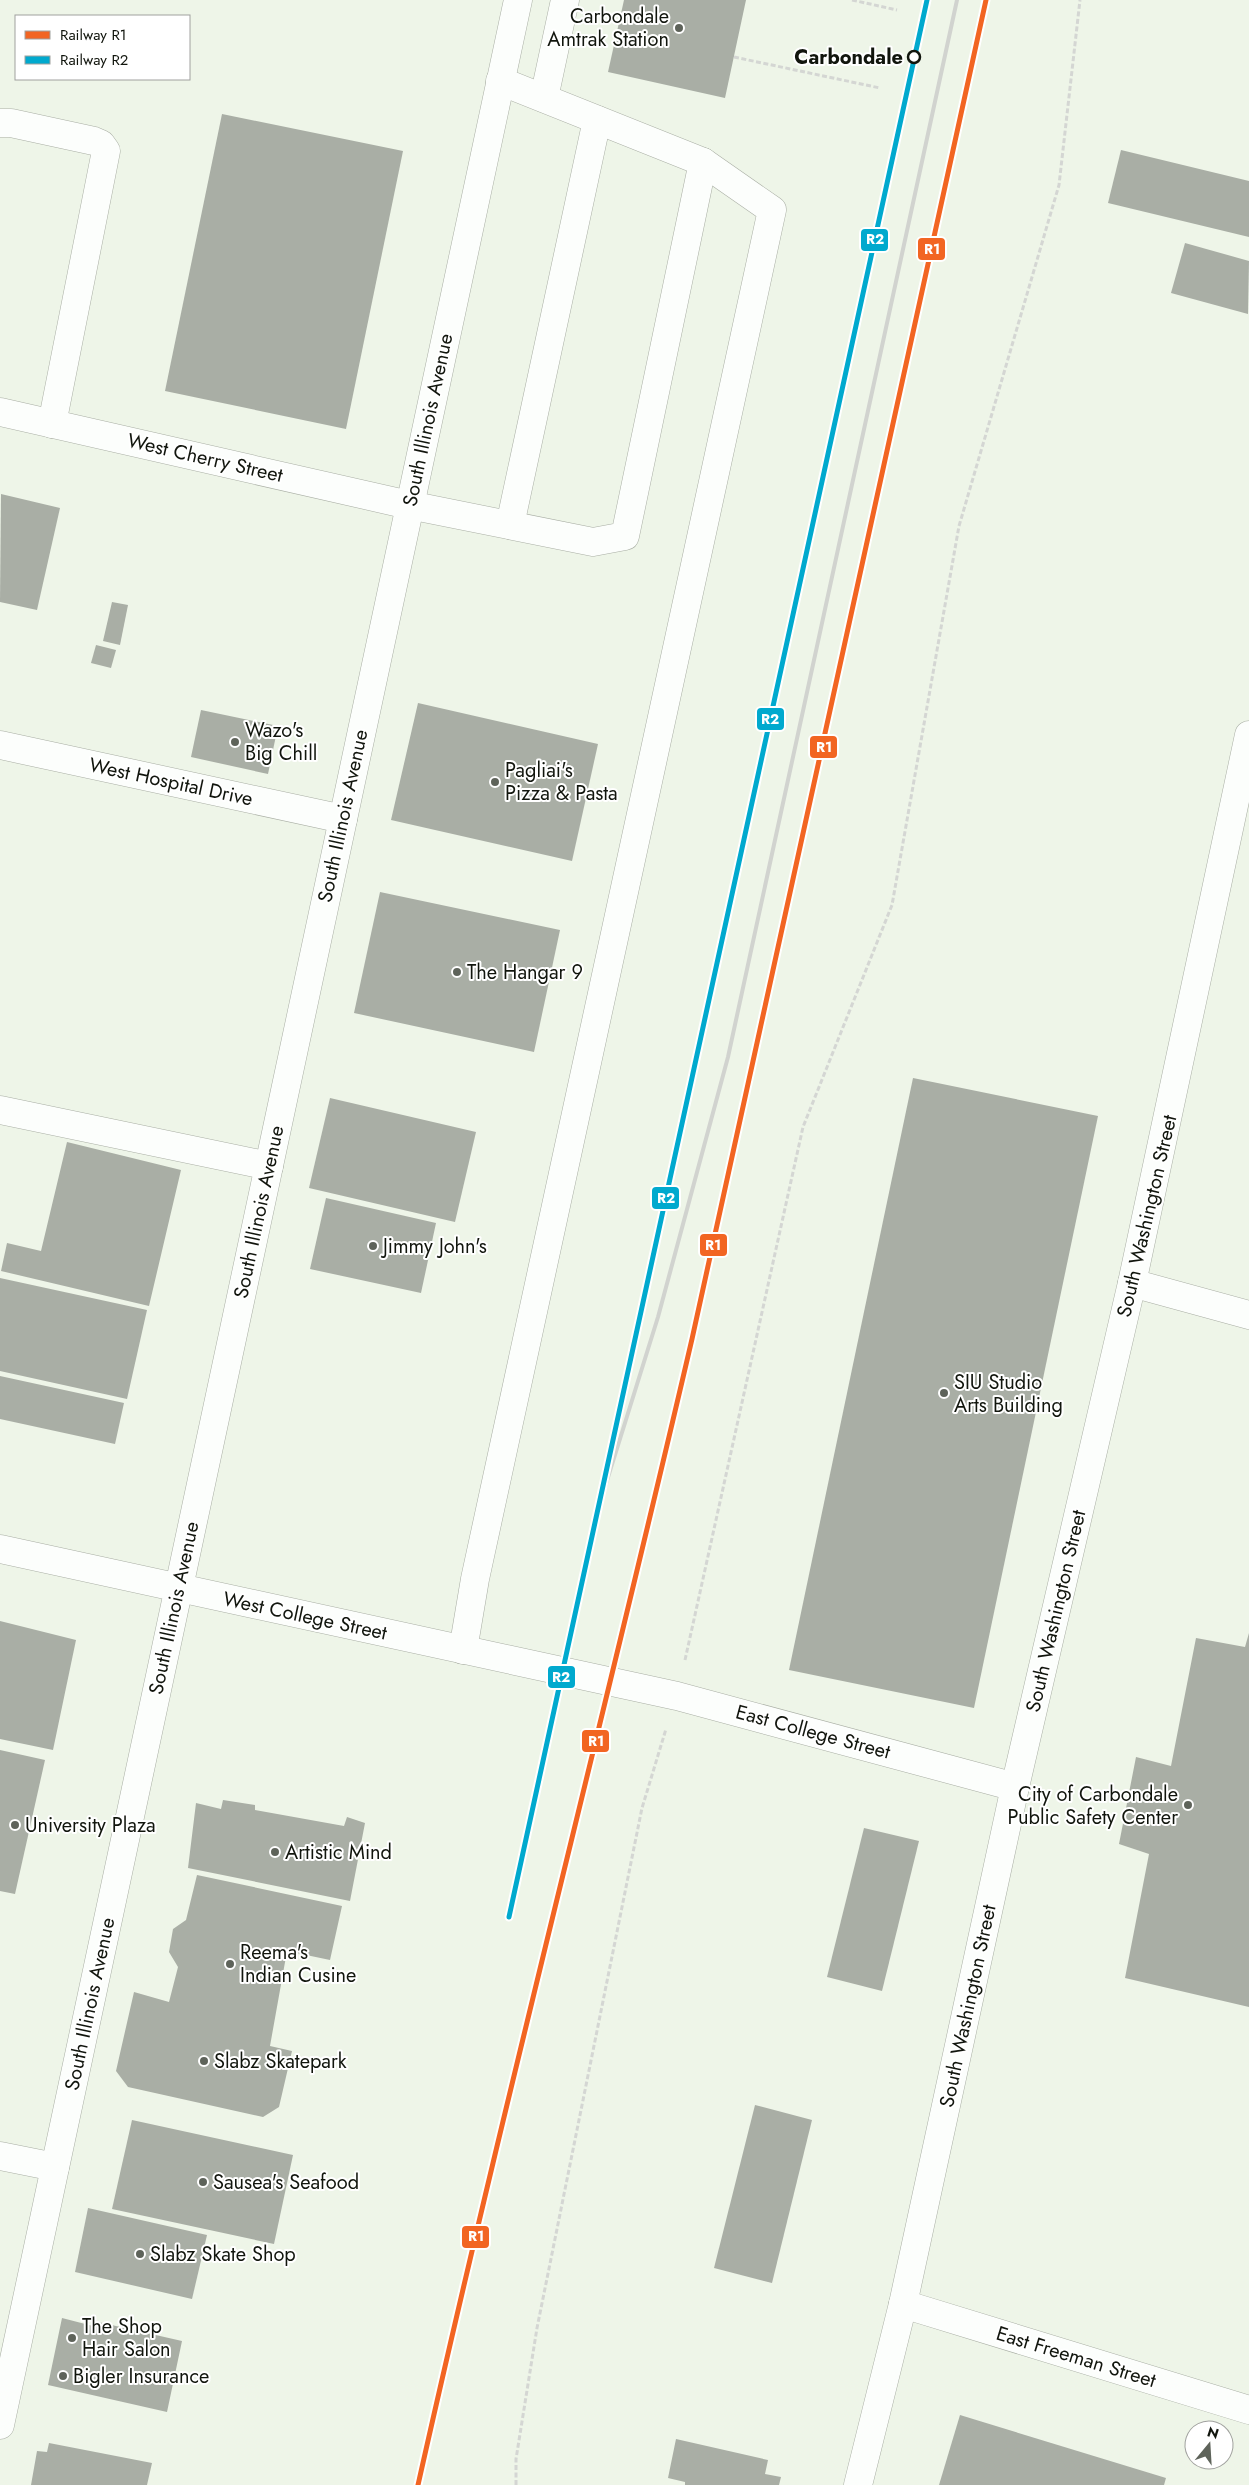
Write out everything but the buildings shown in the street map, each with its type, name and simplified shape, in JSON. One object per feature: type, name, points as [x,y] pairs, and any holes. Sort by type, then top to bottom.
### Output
[{"type":"main road","name":"South Illinois Avenue","points":[[0,2424],[518,0]]},
{"type":"main road","points":[[544,98],[565,0]]},
{"type":"main road","points":[[463,1650],[480,1560],[772,210],[703,162],[500,81]]},
{"type":"main road","points":[[510,525],[597,120]]},
{"type":"main road","points":[[0,123],[11,122],[94,141],[101,144],[106,151],[52,424]]},
{"type":"main road","name":"West Cherry Street","points":[[0,412],[410,505],[594,542],[625,536],[703,162]]},
{"type":"main road","name":"South Washington Street","points":[[858,2485],[902,2304],[1015,1787],[1132,1283],[1249,735]]},
{"type":"main road","name":"West Hospital Drive","points":[[0,745],[343,819]]},
{"type":"main road","points":[[0,1110],[269,1166]]},
{"type":"main road","points":[[1132,1283],[1249,1315]]},
{"type":"main road","name":"West College Street","points":[[0,1549],[610,1682]]},
{"type":"main road","name":"East College Street","points":[[610,1682],[677,1696],[1015,1787]]},
{"type":"main road","points":[[0,2156],[55,2167]]},
{"type":"main road","name":"East Freeman Street","points":[[902,2304],[1249,2410]]},
{"type":"path","points":[[852,0],[897,10]]},
{"type":"path","points":[[516,2485],[516,2459],[537,2328],[642,1808],[677,1696],[802,1127],[892,905],[959,526],[1059,185],[1080,0]]},
{"type":"path","points":[[734,57],[880,88]]},
{"type":"railway","points":[[595,1519],[658,1317],[728,1057],[957,0]]},
{"type":"railway","points":[[418,2485],[485,2198],[692,1339],[804,837],[986,0]]},
{"type":"rail line","name":"R2","points":[[509,1917],[927,0]]},
{"type":"rail line","name":"R1","points":[[418,2485],[485,2198],[692,1339],[804,837],[986,0]]},
{"type":"place","name":"Carbondale Amtrak Station","points":[[679,28]]},
{"type":"place","name":"Carbondale","points":[[914,57]]},
{"type":"place","name":"Wazo's Big Chill","points":[[235,742]]},
{"type":"place","name":"Pagliai's Pizza & Pasta","points":[[495,782]]},
{"type":"place","name":"The Hangar 9","points":[[457,972]]},
{"type":"place","name":"Jimmy John's","points":[[373,1246]]},
{"type":"place","name":"SIU Studio Arts Building","points":[[944,1393]]},
{"type":"place","name":"City of Carbondale Public Safety Center","points":[[1188,1805]]},
{"type":"place","name":"University Plaza","points":[[15,1825]]},
{"type":"place","name":"Artistic Mind","points":[[275,1852]]},
{"type":"place","name":"Reema's Indian Cusine","points":[[230,1964]]},
{"type":"place","name":"Slabz Skatepark","points":[[204,2061]]},
{"type":"place","name":"Sausea's Seafood","points":[[203,2182]]},
{"type":"place","name":"Slabz Skate Shop","points":[[140,2254]]},
{"type":"place","name":"The Shop Hair Salon","points":[[72,2338]]},
{"type":"place","name":"Bigler Insurance","points":[[63,2376]]}]
